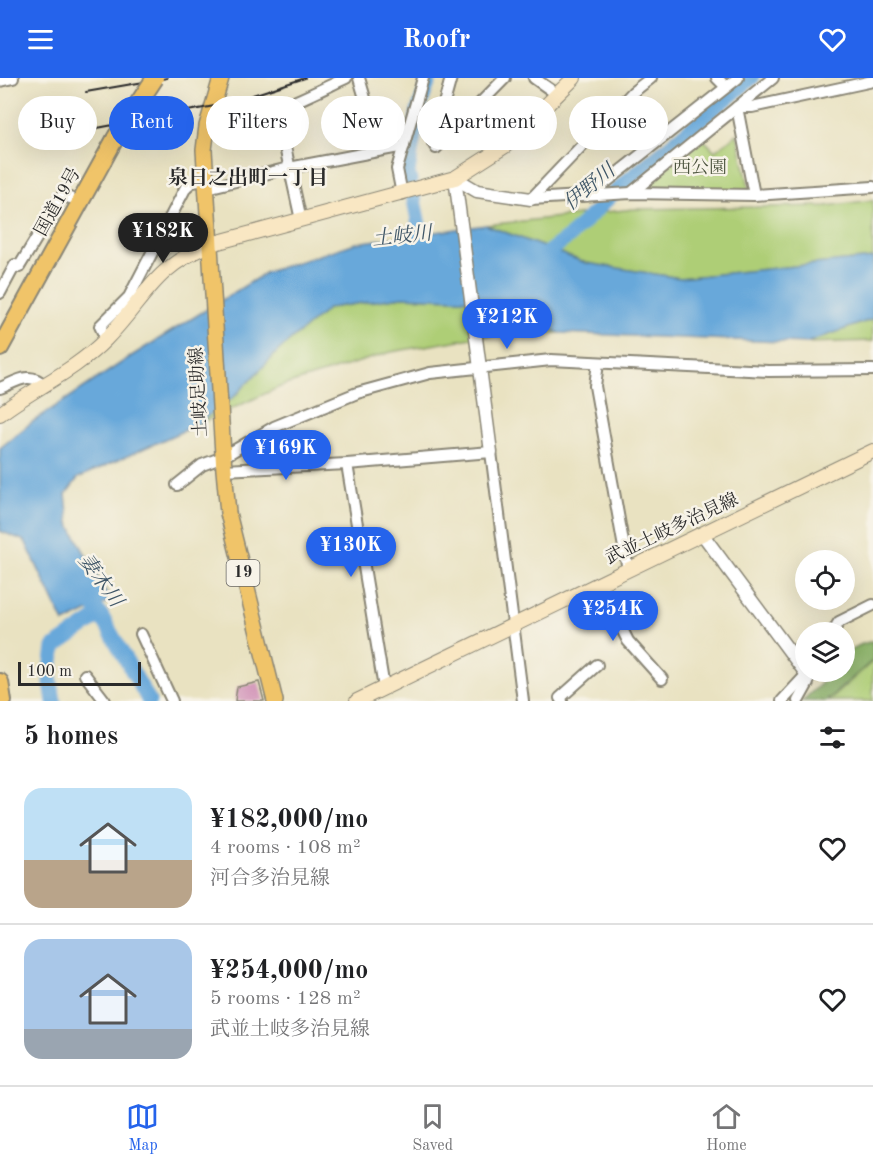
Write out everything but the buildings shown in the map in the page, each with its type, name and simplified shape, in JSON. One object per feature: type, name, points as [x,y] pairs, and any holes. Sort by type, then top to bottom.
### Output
[{"type":"highway","name":"国道19号","points":[[133,96],[143,78]]},
{"type":"highway","name":"国道19号","points":[[142,96],[155,78]]},
{"type":"highway","name":"国道19号","points":[[0,324],[70,198],[109,140]]},
{"type":"highway","name":"国道19号","points":[[0,348],[109,141]]},
{"type":"highway","points":[[0,682],[3,701]]},
{"type":"main road","name":"土岐足助線","points":[[216,96],[221,78]]},
{"type":"main road","points":[[0,414],[45,386],[105,339],[151,283],[177,260],[211,244],[455,178],[505,146],[574,78]]},
{"type":"main road","name":"土岐足助線","points":[[206,134],[204,150],[228,513],[276,701]]},
{"type":"main road","name":"武並土岐多治見線","points":[[357,701],[873,451]]},
{"type":"street","points":[[0,81],[13,78]]},
{"type":"street","points":[[307,96],[346,78]]},
{"type":"street","points":[[359,78],[364,96]]},
{"type":"street","points":[[405,142],[423,78]]},
{"type":"street","points":[[451,78],[433,143],[436,148],[505,78]]},
{"type":"street","points":[[534,78],[558,95]]},
{"type":"street","points":[[531,199],[633,92],[651,78]]},
{"type":"street","points":[[717,78],[726,87]]},
{"type":"street","points":[[591,194],[738,78]]},
{"type":"street","points":[[631,193],[773,78]]},
{"type":"street","points":[[737,107],[752,107],[873,81]]},
{"type":"street","points":[[737,107],[754,195]]},
{"type":"street","points":[[285,150],[301,220]]},
{"type":"street","points":[[105,339],[100,326],[129,297],[186,188],[192,182],[207,184],[375,150]]},
{"type":"street","points":[[402,194],[397,169],[403,150]]},
{"type":"street","points":[[455,178],[477,191],[531,199],[631,193],[754,195],[873,187]]},
{"type":"street","points":[[455,178],[523,701]]},
{"type":"street","points":[[15,265],[19,267],[62,196],[70,198]]},
{"type":"street","points":[[0,293],[45,211]]},
{"type":"street","points":[[177,485],[202,465],[223,457],[274,428],[357,393],[430,373],[551,360],[768,371],[873,370]]},
{"type":"street","points":[[598,363],[595,386],[628,570]]},
{"type":"street","points":[[0,388],[27,377],[36,379],[45,386]]},
{"type":"street","points":[[223,457],[347,464],[491,452]]},
{"type":"street","points":[[347,464],[384,688]]},
{"type":"street","points":[[703,535],[795,656]]},
{"type":"street","points":[[599,583],[628,641],[662,679]]},
{"type":"street","points":[[839,622],[873,605]]},
{"type":"street","points":[[141,634],[172,701]]},
{"type":"street","points":[[562,701],[560,698],[597,665]]},
{"type":"street","points":[[85,675],[105,701]]},
{"type":"street","points":[[782,701],[800,682]]},
{"type":"street","points":[[798,701],[808,682]]},
{"type":"green space","name":"西公園","points":[[737,134],[750,191],[646,190],[647,184],[702,138],[715,151]]},
{"type":"green space","points":[[873,200],[873,258],[680,278],[586,263],[486,225],[634,209],[826,206]]},
{"type":"green space","points":[[402,297],[483,300],[560,333],[483,336],[391,352],[282,386],[194,426],[235,396],[279,350],[329,308]]},
{"type":"green space","points":[[873,319],[873,341],[806,343]]},
{"type":"green space","points":[[873,641],[873,660],[855,676],[855,648]]},
{"type":"green space","points":[[873,661],[873,701],[828,701],[849,682],[855,682],[855,677]]},
{"type":"green space","points":[[823,682],[848,682],[826,701],[802,701]]},
{"type":"water","name":"土岐川","points":[[486,225],[586,263],[680,278],[873,258],[873,319],[806,343],[560,333],[483,300],[402,297],[329,308],[279,350],[235,396],[194,426],[78,478],[66,494],[69,523],[110,601],[64,623],[25,541],[0,531],[0,448],[32,422],[133,355],[267,272],[356,243]]},
{"type":"waterway","points":[[410,181],[408,172],[418,111],[430,78]]},
{"type":"waterway","name":"伊野川","points":[[537,260],[570,236],[622,185],[752,78]]},
{"type":"waterway","name":"土岐川","points":[[413,195],[419,225],[420,253]]},
{"type":"waterway","name":"妻木川","points":[[84,593],[101,615],[149,701]]},
{"type":"waterway","points":[[54,701],[50,677],[54,647],[101,615]]},
{"type":"railway","points":[[86,92],[167,78]]},
{"type":"railway","points":[[97,128],[225,104],[305,78]]},
{"type":"district","name":"泉日之出町一丁目","points":[[248,179]]}]
